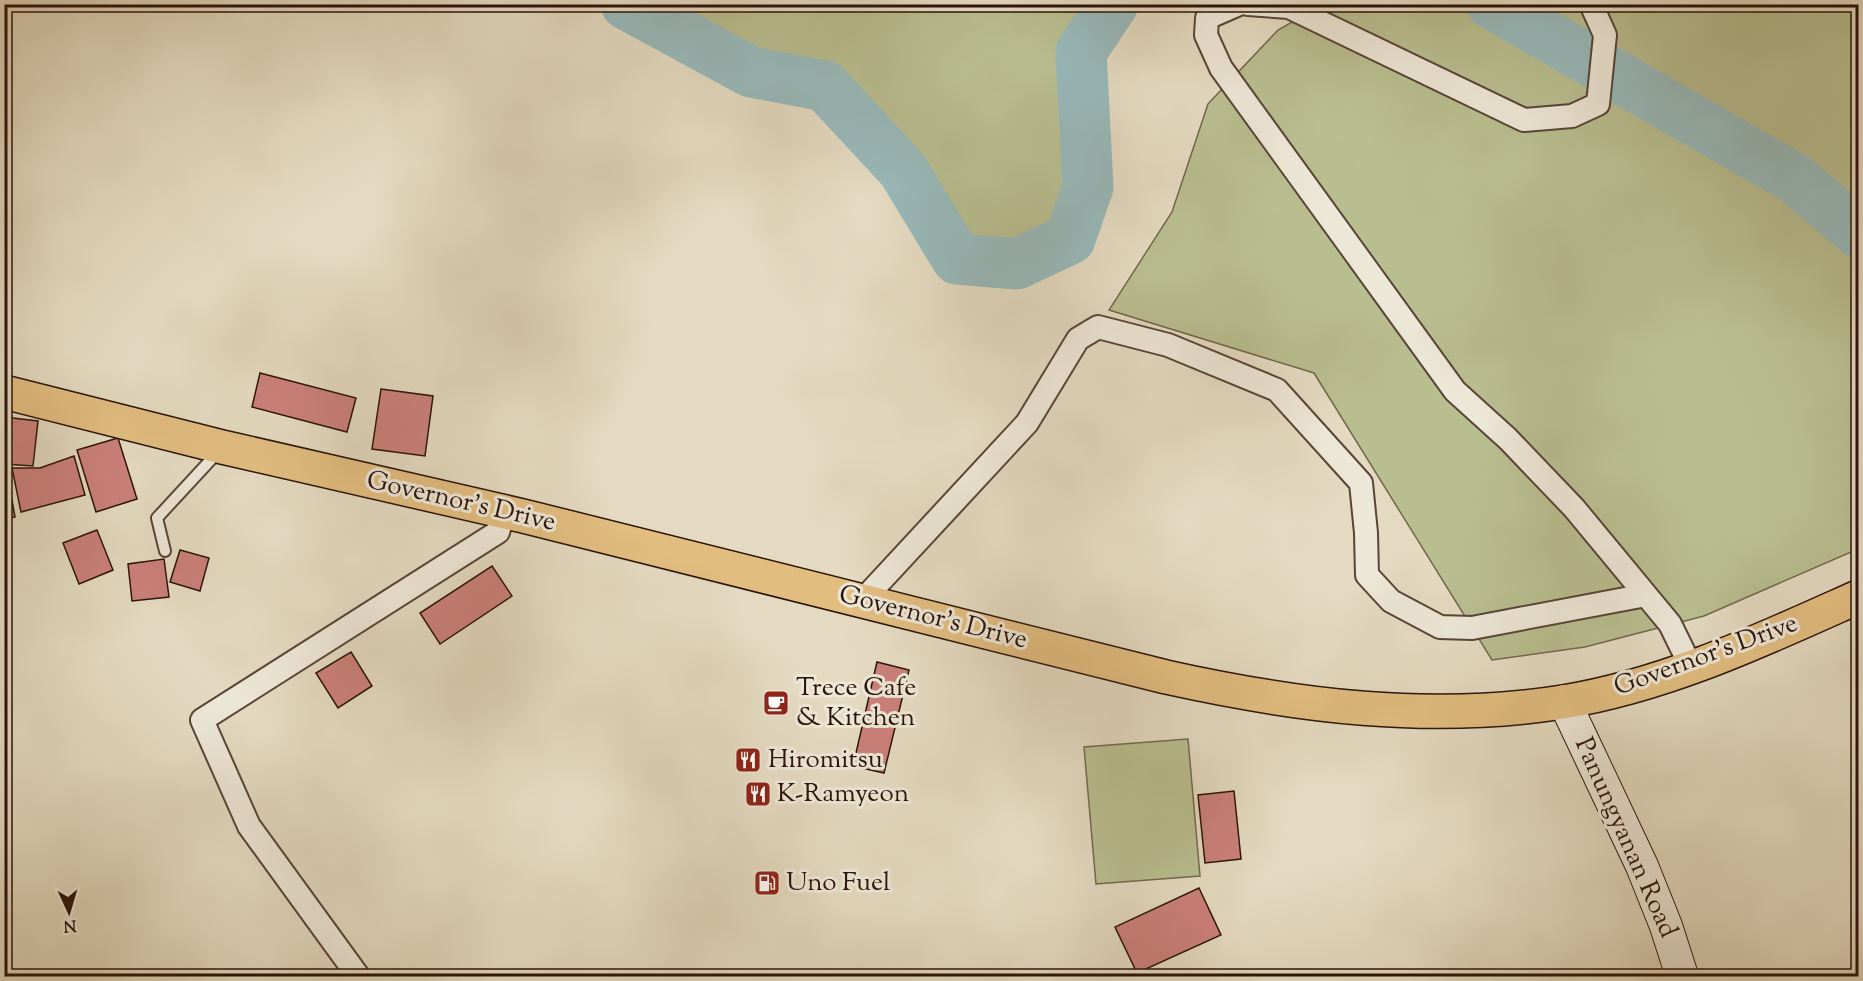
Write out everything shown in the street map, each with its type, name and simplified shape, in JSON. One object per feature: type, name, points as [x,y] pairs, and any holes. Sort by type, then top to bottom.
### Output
[{"type":"main road","name":"Governor's Drive","points":[[4,393],[222,447],[504,512],[1166,677],[1272,699],[1339,707],[1432,712],[1486,710],[1564,702],[1622,688],[1691,667],[1782,632],[1858,597]]},
{"type":"main road","name":"Panungyanan Road","points":[[1564,702],[1642,866],[1666,926],[1682,976]]},
{"type":"street","points":[[1239,4],[1208,18],[1206,36],[1221,68],[1455,391],[1508,438],[1574,508],[1670,624],[1691,667]]},
{"type":"street","points":[[1248,4],[1289,7],[1524,120],[1572,116],[1598,104],[1605,35],[1591,4]]},
{"type":"street","points":[[862,601],[1027,423],[1078,339],[1098,327],[1168,345],[1277,390],[1361,483],[1367,575],[1391,601],[1440,627],[1472,628],[1646,595]]},
{"type":"street","points":[[358,976],[249,826],[202,720],[498,532],[504,512]]},
{"type":"lane","points":[[165,550],[157,518],[222,447]]},
{"type":"green space","points":[[626,5],[1113,5],[1081,52],[1088,187],[1070,239],[1017,264],[957,259],[903,170],[825,86],[751,72]]},
{"type":"green space","points":[[1322,5],[1858,5],[1858,549],[1704,616],[1585,647],[1492,660],[1314,373],[1109,310],[1172,212],[1208,104],[1278,30]]},
{"type":"green space","points":[[1188,739],[1200,876],[1096,884],[1084,747]]},
{"type":"building","points":[[260,373],[356,398],[347,432],[252,407]]},
{"type":"building","points":[[381,389],[433,396],[425,456],[372,449]]},
{"type":"building","points":[[4,417],[38,421],[33,466],[4,464]]},
{"type":"building","points":[[118,438],[137,499],[96,512],[77,450]]},
{"type":"building","points":[[74,456],[85,495],[21,512],[12,468],[40,468]]},
{"type":"building","points":[[4,477],[8,477],[15,517],[4,519]]},
{"type":"building","points":[[97,530],[113,570],[79,584],[63,543]]},
{"type":"building","points":[[180,550],[209,558],[200,591],[170,582]]},
{"type":"building","points":[[164,559],[169,597],[132,601],[128,564]]},
{"type":"building","points":[[492,566],[512,596],[440,644],[420,613]]},
{"type":"building","points":[[351,652],[372,686],[338,708],[316,673]]},
{"type":"building","points":[[877,662],[909,670],[884,773],[853,766]]},
{"type":"building","points":[[1234,791],[1241,859],[1205,863],[1198,795]]},
{"type":"building","points":[[1199,888],[1221,935],[1137,973],[1115,927]]},
{"type":"waterway","points":[[626,4],[751,72],[825,86],[903,170],[957,259],[1017,264],[1070,239],[1088,187],[1081,52],[1113,4]]},
{"type":"waterway","points":[[1492,4],[1794,178],[1858,232]]},
{"type":"place","name":"Trece Cafe & Kitchen","points":[[776,703]]},
{"type":"place","name":"Hiromitsu","points":[[748,760]]},
{"type":"place","name":"K-Ramyeon","points":[[758,794]]},
{"type":"place","name":"Uno Fuel","points":[[767,883]]}]
